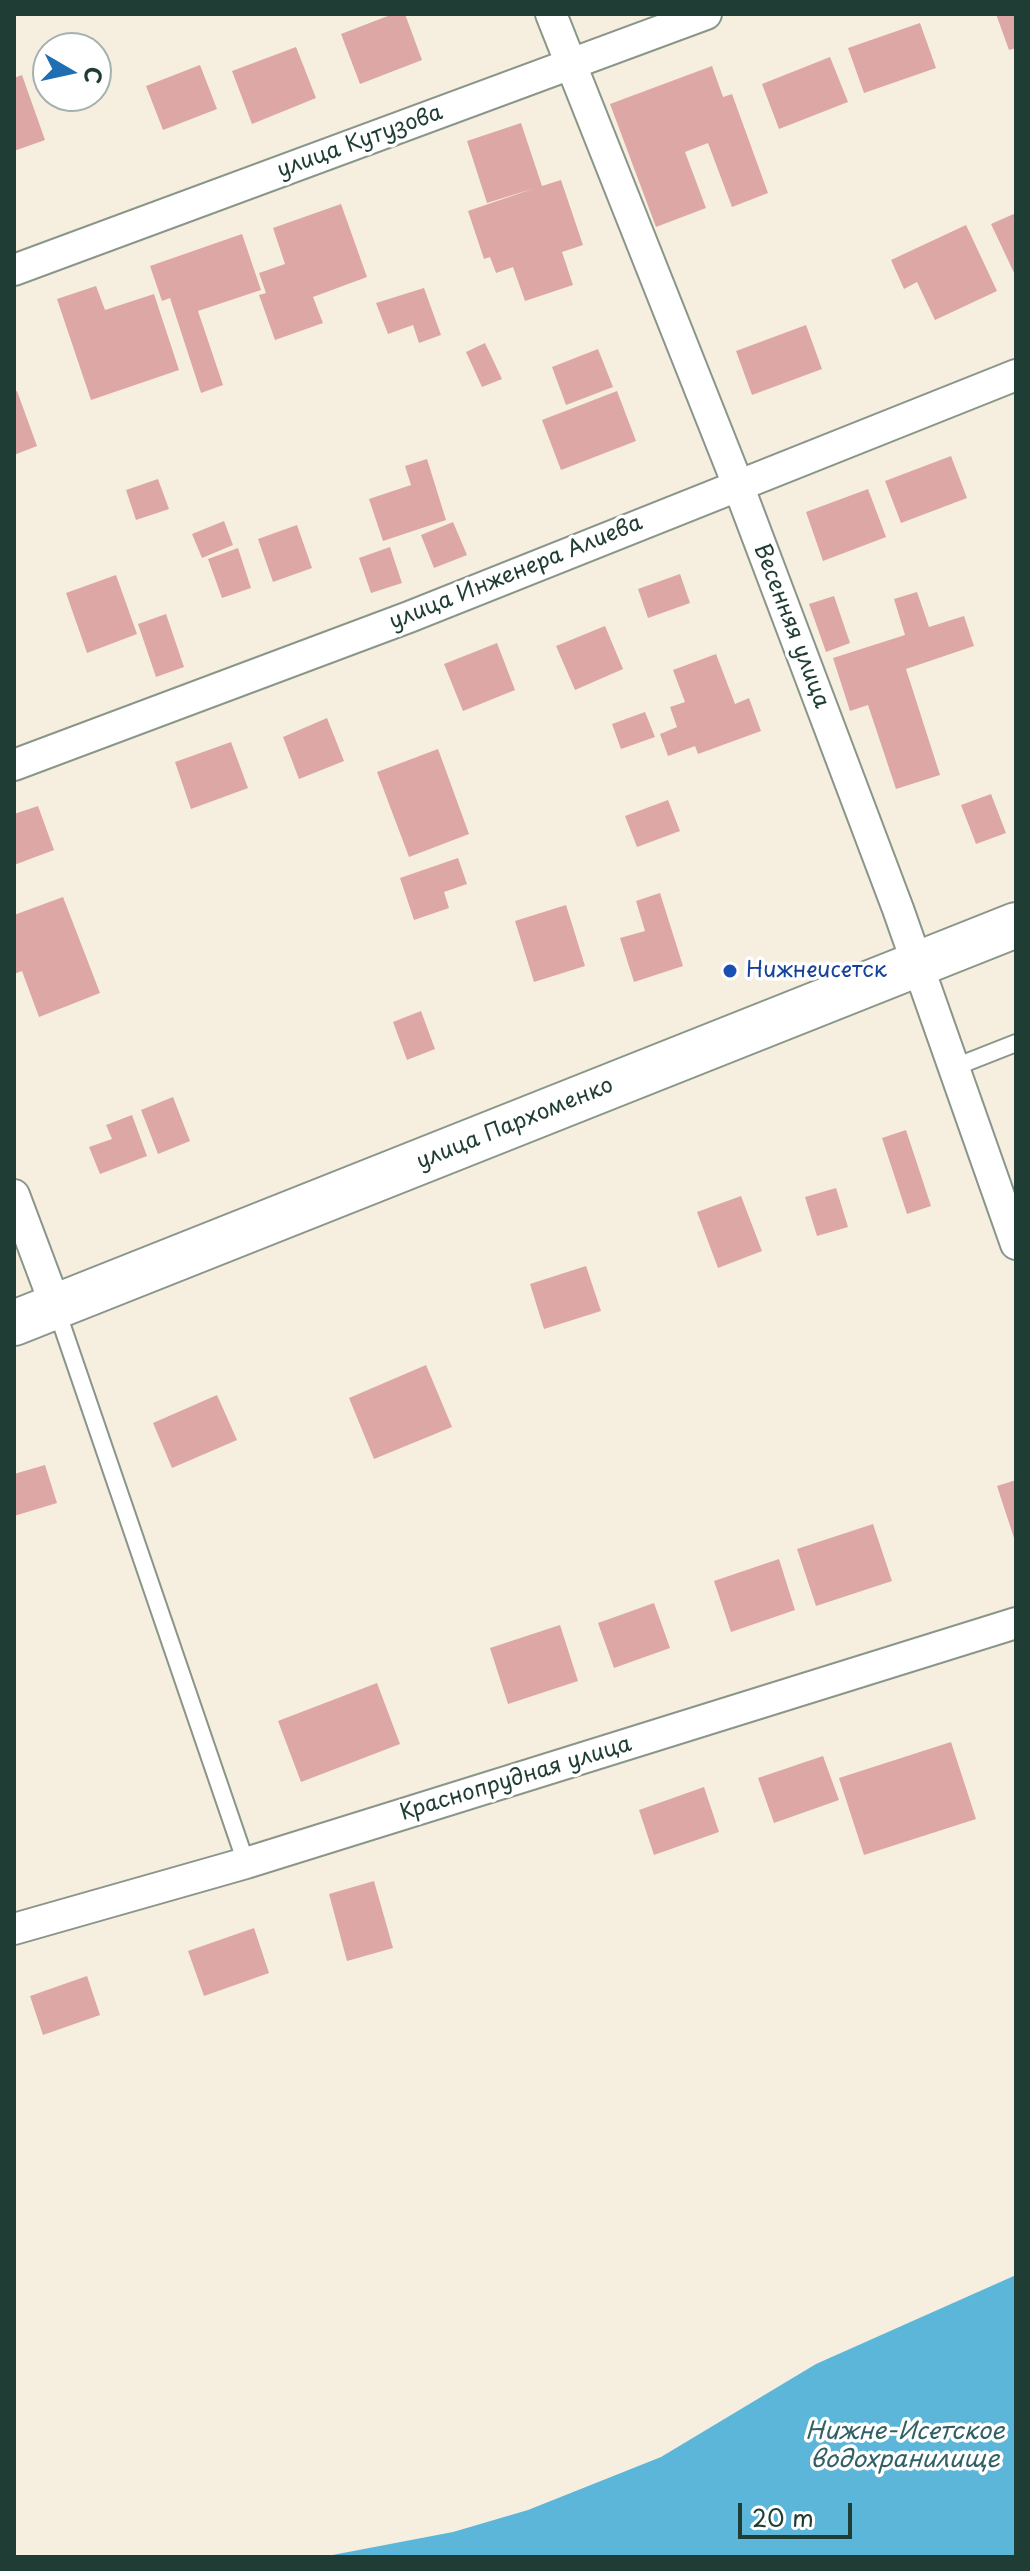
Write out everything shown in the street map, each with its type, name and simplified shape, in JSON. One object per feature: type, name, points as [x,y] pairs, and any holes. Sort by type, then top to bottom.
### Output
[{"type":"main road","name":"улица Пархоменко","points":[[14,1323],[1016,925]]},
{"type":"street","name":"Весенняя улица","points":[[551,14],[738,485],[918,963],[1016,1244]]},
{"type":"street","name":"улица Кутузова","points":[[14,270],[706,14]]},
{"type":"street","name":"улица Инженера Алиева","points":[[14,765],[409,617],[1016,375]]},
{"type":"street","points":[[14,1195],[56,1307]]},
{"type":"street","name":"Краснопрудная улица","points":[[14,1929],[246,1863],[1016,1623]]},
{"type":"lane","points":[[955,1067],[1016,1043]]},
{"type":"lane","points":[[56,1307],[246,1863]]},
{"type":"water","name":"Нижне-Исетское водохранилище","points":[[1016,2275],[1016,2557],[322,2557],[453,2532],[528,2510],[661,2457],[816,2364]]},
{"type":"building","points":[[393,14],[405,14],[422,60],[360,84],[341,34]]},
{"type":"building","points":[[996,14],[1016,14],[1016,48],[1009,50]]},
{"type":"building","points":[[920,23],[936,68],[864,93],[848,48]]},
{"type":"building","points":[[296,47],[316,98],[252,124],[232,71]]},
{"type":"building","points":[[830,57],[848,102],[779,129],[762,84]]},
{"type":"building","points":[[200,65],[217,109],[163,130],[146,86]]},
{"type":"building","points":[[712,66],[723,97],[732,94],[768,193],[732,207],[708,143],[685,152],[706,208],[656,227],[610,104]]},
{"type":"building","points":[[22,75],[32,112],[35,112],[45,140],[14,151],[14,78]]},
{"type":"building","points":[[521,123],[542,186],[561,180],[583,245],[562,252],[573,285],[525,301],[513,267],[496,273],[490,257],[484,259],[468,211],[535,188],[487,203],[467,141]]},
{"type":"building","points":[[341,204],[367,277],[313,297],[323,323],[275,340],[259,295],[266,293],[259,273],[285,264],[273,228]]},
{"type":"building","points":[[1016,213],[1016,277],[991,224]]},
{"type":"building","points":[[966,225],[997,291],[935,320],[917,282],[904,289],[891,260]]},
{"type":"building","points":[[242,234],[261,290],[198,311],[223,385],[201,393],[170,298],[162,301],[150,266]]},
{"type":"building","points":[[96,286],[105,310],[154,294],[179,370],[91,400],[57,299]]},
{"type":"building","points":[[424,288],[441,335],[419,343],[413,325],[388,334],[376,303]]},
{"type":"building","points":[[806,325],[822,369],[752,395],[736,351]]},
{"type":"building","points":[[485,343],[502,379],[482,387],[466,352]]},
{"type":"building","points":[[598,349],[613,387],[566,405],[552,367]]},
{"type":"building","points":[[17,391],[37,446],[14,455],[14,392]]},
{"type":"building","points":[[617,391],[636,441],[561,470],[542,420]]},
{"type":"building","points":[[951,456],[967,498],[901,523],[885,481]]},
{"type":"building","points":[[427,459],[446,520],[383,541],[369,499],[411,485],[405,466]]},
{"type":"building","points":[[158,479],[169,509],[136,520],[126,490]]},
{"type":"building","points":[[868,489],[886,537],[823,561],[806,512]]},
{"type":"building","points":[[224,521],[233,545],[202,558],[192,534]]},
{"type":"building","points":[[453,522],[467,555],[434,568],[421,535]]},
{"type":"building","points":[[297,525],[312,568],[273,582],[258,539]]},
{"type":"building","points":[[390,547],[402,583],[371,593],[359,558]]},
{"type":"building","points":[[238,548],[251,588],[222,598],[208,559]]},
{"type":"building","points":[[680,574],[690,603],[648,618],[638,589]]},
{"type":"building","points":[[116,575],[137,634],[87,653],[66,593]]},
{"type":"building","points":[[917,592],[929,627],[964,616],[974,646],[906,669],[940,775],[896,789],[868,705],[850,711],[833,658],[905,635],[894,599]]},
{"type":"building","points":[[834,596],[850,643],[826,652],[809,604]]},
{"type":"building","points":[[166,614],[184,667],[156,677],[138,624]]},
{"type":"building","points":[[605,626],[623,669],[575,690],[556,646]]},
{"type":"building","points":[[497,643],[515,690],[463,711],[444,664]]},
{"type":"building","points":[[716,654],[735,704],[749,698],[761,731],[698,754],[695,746],[668,756],[660,734],[677,727],[670,707],[685,702],[673,670]]},
{"type":"building","points":[[645,712],[655,737],[621,749],[612,724]]},
{"type":"building","points":[[327,718],[344,761],[299,779],[283,737]]},
{"type":"building","points":[[231,742],[248,788],[191,809],[175,762]]},
{"type":"building","points":[[438,749],[469,834],[409,857],[377,772]]},
{"type":"building","points":[[991,794],[1006,833],[976,844],[961,805]]},
{"type":"building","points":[[668,800],[680,831],[637,847],[625,816]]},
{"type":"building","points":[[38,806],[54,850],[14,865],[14,814]]},
{"type":"building","points":[[458,858],[467,884],[444,892],[449,908],[414,920],[400,878]]},
{"type":"building","points":[[660,893],[683,966],[634,982],[620,938],[645,931],[636,901]]},
{"type":"building","points":[[63,897],[100,993],[39,1017],[22,971],[14,974],[14,915]]},
{"type":"building","points":[[566,905],[585,966],[534,982],[515,921]]},
{"type":"building","points":[[421,1011],[435,1049],[407,1060],[393,1022]]},
{"type":"building","points":[[173,1097],[190,1141],[158,1154],[141,1110]]},
{"type":"building","points":[[132,1115],[147,1156],[100,1174],[89,1147],[112,1139],[106,1125]]},
{"type":"building","points":[[906,1130],[931,1206],[907,1214],[882,1138]]},
{"type":"building","points":[[836,1188],[848,1227],[817,1236],[805,1197]]},
{"type":"building","points":[[741,1196],[762,1251],[718,1268],[697,1212]]},
{"type":"building","points":[[586,1266],[601,1311],[544,1329],[530,1284]]},
{"type":"building","points":[[426,1365],[452,1427],[374,1459],[349,1398]]},
{"type":"building","points":[[217,1395],[237,1440],[172,1468],[153,1423]]},
{"type":"building","points":[[45,1465],[57,1503],[14,1516],[14,1474]]},
{"type":"building","points":[[1016,1480],[1016,1541],[1015,1541],[997,1486]]},
{"type":"building","points":[[873,1524],[892,1581],[816,1606],[797,1549]]},
{"type":"building","points":[[779,1559],[795,1610],[731,1632],[714,1581]]},
{"type":"building","points":[[654,1603],[670,1648],[614,1668],[598,1623]]},
{"type":"building","points":[[560,1625],[578,1681],[508,1704],[490,1648]]},
{"type":"building","points":[[377,1683],[400,1744],[301,1782],[278,1721]]},
{"type":"building","points":[[951,1742],[976,1819],[864,1855],[839,1778]]},
{"type":"building","points":[[823,1756],[839,1800],[774,1823],[758,1778]]},
{"type":"building","points":[[704,1787],[719,1832],[654,1855],[639,1810]]},
{"type":"building","points":[[374,1881],[393,1948],[347,1961],[329,1894]]},
{"type":"building","points":[[254,1928],[269,1973],[204,1996],[188,1951]]},
{"type":"building","points":[[87,1976],[100,2015],[43,2035],[30,1996]]},
{"type":"place","name":"Нижнеисетск","points":[[730,971]]}]
